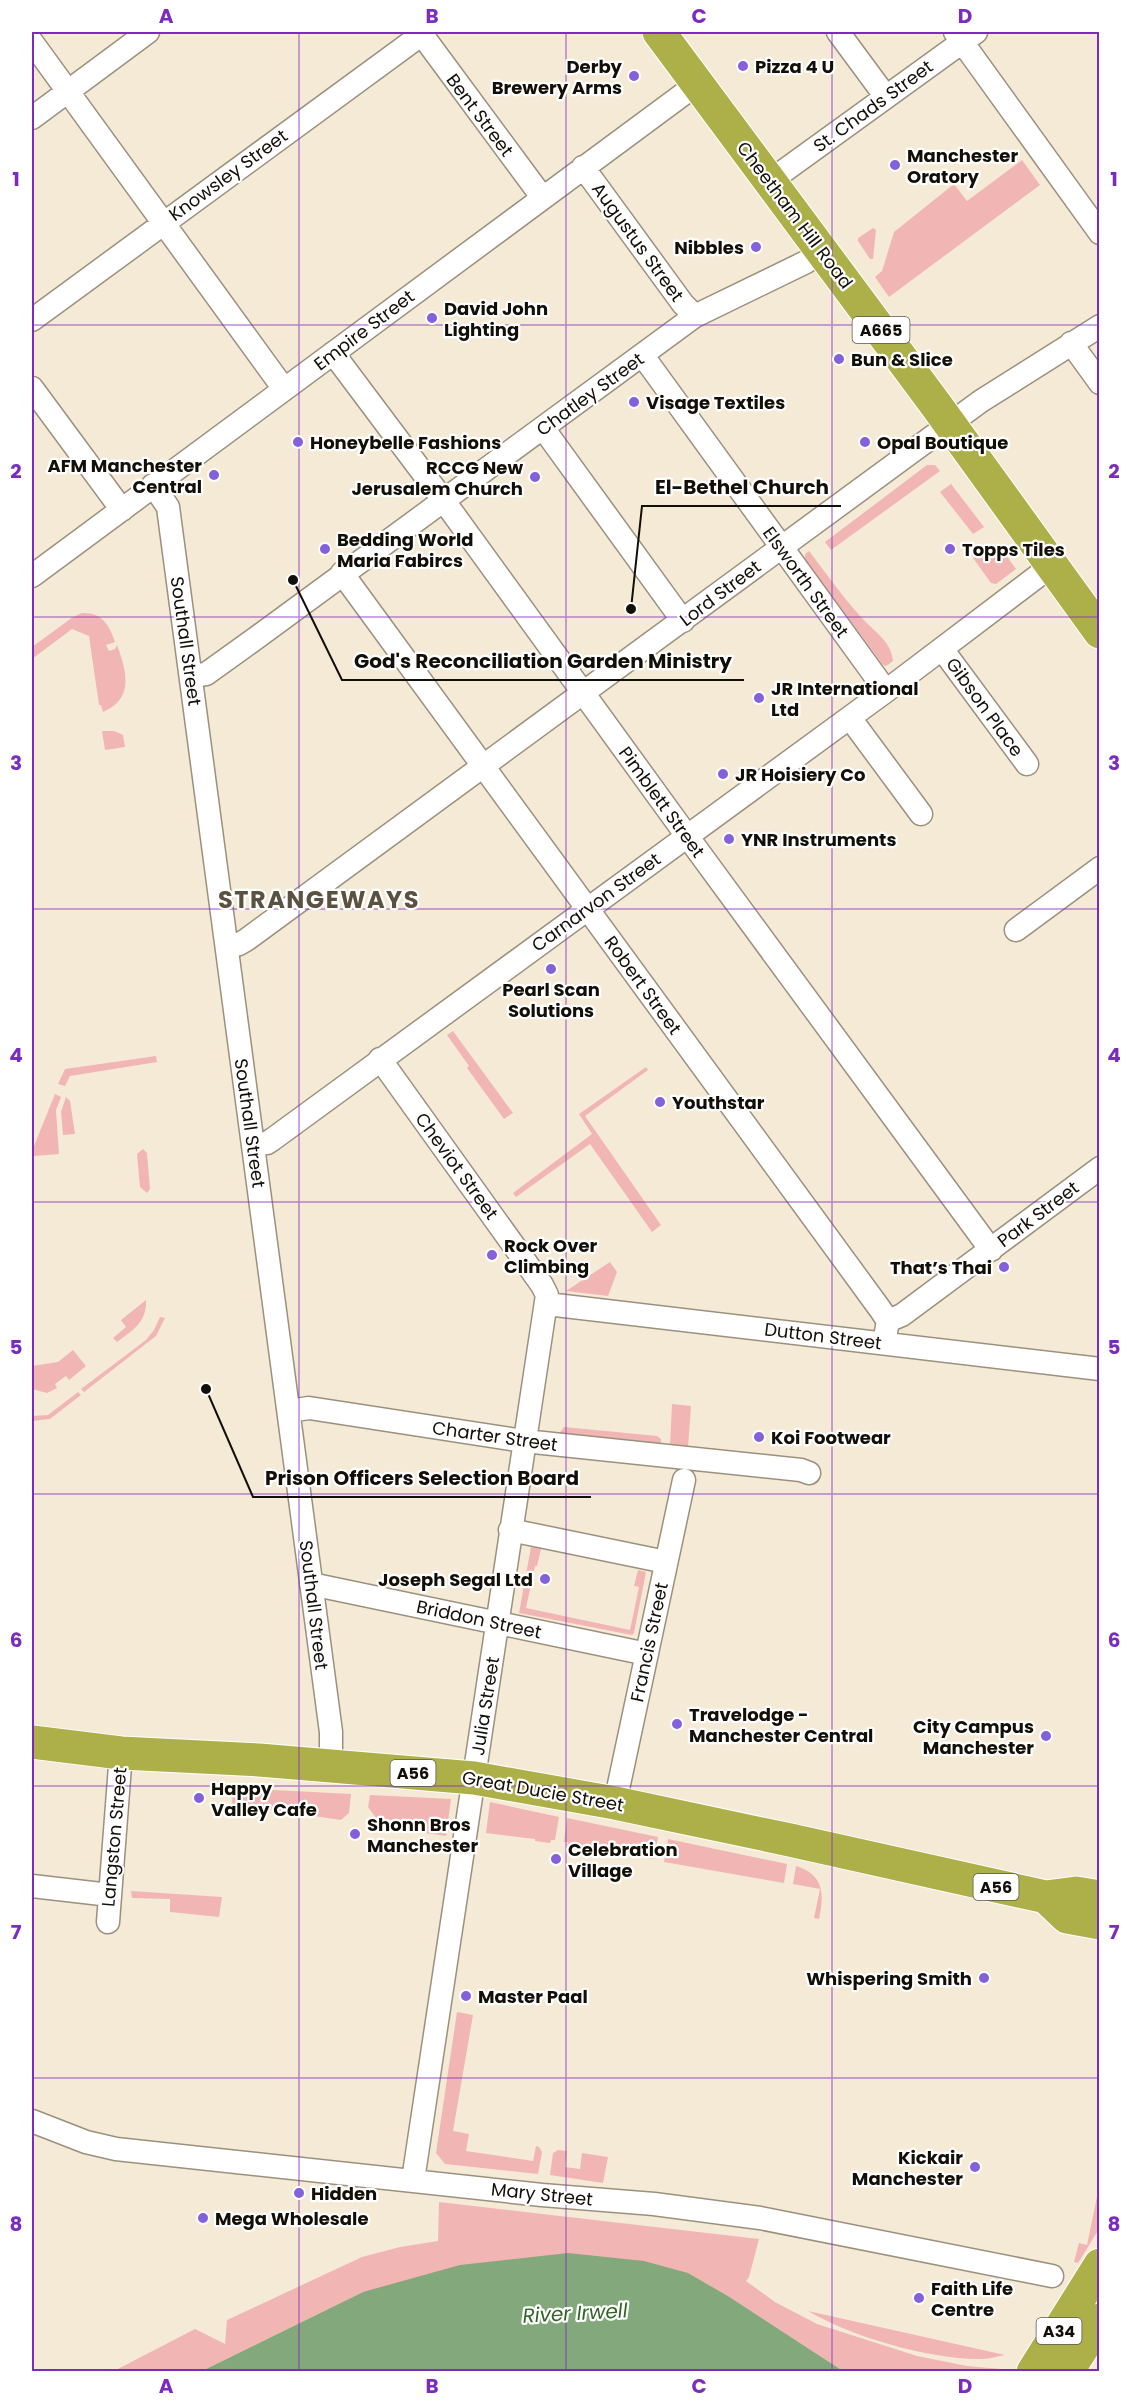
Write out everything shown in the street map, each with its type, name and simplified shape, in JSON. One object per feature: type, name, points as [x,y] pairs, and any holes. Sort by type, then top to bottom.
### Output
[{"type":"highway","name":"Cheetham Hill Road","points":[[659,32],[1100,632]]},
{"type":"highway","name":"Great Ducie Street","points":[[32,1742],[121,1753],[331,1766],[474,1778],[615,1803],[1046,1897],[1076,1893],[1100,1897]]},
{"type":"highway","points":[[1046,1897],[1067,1917],[1100,1923]]},
{"type":"highway","name":"A34","points":[[1033,2372],[1092,2278]]},
{"type":"highway","name":"A34","points":[[1067,2372],[1100,2320]]},
{"type":"street","points":[[32,118],[148,32]]},
{"type":"street","name":"Bent Street","points":[[422,32],[542,197]]},
{"type":"street","name":"Knowsley Street","points":[[32,320],[422,32]]},
{"type":"street","points":[[838,32],[886,98]]},
{"type":"street","points":[[964,35],[1100,233]]},
{"type":"street","name":"St. Chads Street","points":[[770,181],[886,98],[964,35]]},
{"type":"street","points":[[32,42],[284,389]]},
{"type":"street","name":"Empire Street","points":[[32,576],[697,84]]},
{"type":"street","name":"Augustus Street","points":[[583,167],[683,304],[695,316]]},
{"type":"street","name":"Chatley Street","points":[[191,676],[206,674],[695,316],[806,262],[822,251]]},
{"type":"street","name":"Lord Street","points":[[226,947],[246,940],[981,401],[1100,326]]},
{"type":"street","points":[[1071,343],[1100,383]]},
{"type":"street","name":"Pimblett Street","points":[[333,353],[444,501],[991,1250]]},
{"type":"street","name":"Elsworth Street","points":[[643,356],[886,691]]},
{"type":"street","points":[[32,388],[122,510]]},
{"type":"street","points":[[543,428],[682,621]]},
{"type":"street","name":"Southall Street","points":[[153,485],[168,507],[289,1411],[332,1744],[331,1766]]},
{"type":"street","name":"Carnarvon Street","points":[[253,1144],[267,1143],[273,1139],[686,835],[850,718],[1051,566]]},
{"type":"street","name":"Robert Street","points":[[342,573],[588,909],[886,1332]]},
{"type":"street","name":"Gibson Place","points":[[942,649],[1027,764]]},
{"type":"street","points":[[850,718],[921,814]]},
{"type":"street","points":[[1016,930],[1100,868]]},
{"type":"street","name":"Cheviot Street","points":[[380,1059],[542,1285],[547,1295],[547,1304]]},
{"type":"street","name":"Park Street","points":[[886,1332],[902,1315],[1100,1168]]},
{"type":"street","name":"Dutton Street","points":[[547,1304],[886,1332],[1100,1369]]},
{"type":"street","name":"Julia Street","points":[[413,2180],[510,1530],[547,1304]]},
{"type":"street","name":"Charter Street","points":[[289,1411],[309,1408],[524,1441],[801,1470],[809,1473]]},
{"type":"street","name":"Francis Street","points":[[615,1803],[684,1480]]},
{"type":"street","points":[[510,1530],[666,1562]]},
{"type":"street","name":"Briddon Street","points":[[311,1584],[647,1654]]},
{"type":"street","name":"Langston Street","points":[[108,1922],[121,1753]]},
{"type":"street","points":[[32,1886],[110,1895]]},
{"type":"street","name":"Mary Street","points":[[32,2121],[86,2142],[116,2149],[654,2204],[773,2220],[1052,2276]]},
{"type":"shaded area","points":[[1022,160],[1040,185],[889,297],[875,277],[882,271],[894,232],[954,184],[967,201]]},
{"type":"shaded area","points":[[873,228],[876,230],[873,259],[870,259],[858,238]]},
{"type":"shaded area","points":[[927,465],[935,465],[940,471],[831,550],[825,542]]},
{"type":"shaded area","points":[[951,484],[984,527],[973,534],[940,492]]},
{"type":"shaded area","points":[[1000,547],[1016,569],[996,584],[991,583],[973,558],[981,553],[989,554]]},
{"type":"shaded area","points":[[809,551],[854,609],[881,636],[889,647],[893,661],[886,666],[883,665],[805,559],[805,554]]},
{"type":"shaded area","points":[[82,613],[95,615],[108,626],[115,642],[106,645],[109,651],[115,649],[117,645],[123,665],[124,692],[120,700],[103,712],[99,705],[89,636],[72,629],[32,659],[32,647]]},
{"type":"shaded area","points":[[102,731],[114,731],[123,735],[125,747],[105,750]]},
{"type":"shaded area","points":[[453,1031],[513,1113],[504,1119],[467,1068],[469,1066],[447,1035]]},
{"type":"shaded area","points":[[156,1056],[157,1062],[70,1076],[65,1086],[58,1084],[65,1069]]},
{"type":"shaded area","points":[[646,1067],[648,1070],[585,1116],[661,1225],[652,1232],[590,1144],[516,1197],[513,1193],[592,1134],[579,1114]]},
{"type":"shaded area","points":[[55,1094],[61,1097],[56,1110],[59,1154],[34,1156],[32,1151]]},
{"type":"shaded area","points":[[66,1097],[70,1101],[75,1134],[63,1135],[61,1112]]},
{"type":"shaded area","points":[[143,1149],[147,1153],[150,1189],[147,1193],[140,1187],[137,1154]]},
{"type":"shaded area","points":[[610,1262],[617,1272],[608,1296],[566,1291]]},
{"type":"shaded area","points":[[146,1300],[146,1308],[138,1325],[117,1342],[113,1338],[126,1327],[121,1320]]},
{"type":"shaded area","points":[[160,1317],[165,1318],[156,1336],[84,1392],[81,1389],[146,1340]]},
{"type":"shaded area","points":[[73,1350],[86,1366],[69,1380],[66,1376],[55,1384],[57,1388],[47,1393],[32,1389],[32,1366],[58,1362]]},
{"type":"shaded area","points":[[78,1392],[81,1395],[50,1419],[32,1421],[32,1416],[48,1415]]},
{"type":"shaded area","points":[[672,1404],[691,1406],[688,1447],[670,1446]]},
{"type":"shaded area","points":[[564,1427],[657,1436],[661,1439],[661,1445],[558,1435]]},
{"type":"shaded area","points":[[531,1547],[541,1549],[526,1608],[630,1630],[639,1587],[634,1586],[638,1570],[646,1572],[634,1633],[632,1635],[519,1613]]},
{"type":"shaded area","points":[[233,1788],[351,1794],[349,1813],[341,1820],[232,1804]]},
{"type":"shaded area","points":[[370,1795],[451,1799],[446,1836],[391,1828],[392,1820],[376,1818],[368,1807]]},
{"type":"shaded area","points":[[490,1802],[559,1817],[555,1840],[551,1840],[550,1843],[486,1833]]},
{"type":"shaded area","points":[[567,1818],[658,1837],[654,1859],[567,1846],[568,1842],[564,1842]]},
{"type":"shaded area","points":[[668,1839],[787,1864],[784,1883],[664,1862]]},
{"type":"shaded area","points":[[796,1866],[806,1870],[817,1880],[822,1894],[819,1919],[814,1918],[820,1889],[793,1884]]},
{"type":"shaded area","points":[[131,1891],[222,1897],[219,1917],[170,1912],[170,1899],[132,1898]]},
{"type":"shaded area","points":[[457,2012],[473,2015],[453,2131],[469,2134],[466,2151],[533,2161],[536,2146],[539,2147],[542,2152],[538,2174],[445,2164],[436,2153]]},
{"type":"shaded area","points":[[558,2150],[567,2151],[565,2167],[580,2169],[582,2153],[608,2157],[603,2183],[550,2175],[553,2153]]},
{"type":"shaded area","points":[[1099,2187],[1099,2229],[1078,2263],[1074,2262],[1079,2243],[1087,2245]]},
{"type":"shaded area","points":[[439,2202],[759,2239],[746,2281],[775,2302],[817,2324],[917,2356],[967,2366],[1012,2370],[843,2371],[728,2296],[688,2273],[363,2292],[202,2371],[112,2372],[195,2329],[225,2344],[227,2320],[362,2257],[400,2247],[438,2241]]},
{"type":"shaded area","points":[[808,2311],[1005,2355],[985,2359],[962,2358],[916,2351],[847,2330]]},
{"type":"water","name":"River Irwell","points":[[568,2253],[644,2261],[688,2273],[728,2296],[843,2371],[202,2371],[363,2292],[460,2265]]},
{"type":"place","name":"Pizza 4 U","points":[[743,66]]},
{"type":"place","name":"Derby Brewery Arms","points":[[634,76]]},
{"type":"place","name":"Manchester Oratory","points":[[895,165]]},
{"type":"place","name":"Nibbles","points":[[756,247]]},
{"type":"place","name":"David John Lighting","points":[[432,318]]},
{"type":"place","name":"Bun & Slice","points":[[839,359]]},
{"type":"place","name":"Visage Textiles","points":[[634,402]]},
{"type":"place","name":"Honeybelle Fashions","points":[[298,442]]},
{"type":"place","name":"Opal Boutique","points":[[865,442]]},
{"type":"place","name":"AFM Manchester Central","points":[[214,475]]},
{"type":"place","name":"RCCG New Jerusalem Church","points":[[535,477]]},
{"type":"place","name":"Bedding World Maria Fabircs","points":[[325,549]]},
{"type":"place","name":"Topps Tiles","points":[[950,549]]},
{"type":"place","name":"God's Reconciliation Garden Ministry","points":[[293,580]]},
{"type":"place","name":"El-Bethel Church","points":[[631,609]]},
{"type":"place","name":"JR International Ltd","points":[[759,698]]},
{"type":"place","name":"JR Hoisiery Co","points":[[723,774]]},
{"type":"place","name":"YNR Instruments","points":[[729,839]]},
{"type":"place","name":"Pearl Scan Solutions","points":[[551,969]]},
{"type":"place","name":"Youthstar","points":[[660,1102]]},
{"type":"place","name":"Rock Over Climbing","points":[[492,1255]]},
{"type":"place","name":"That’s Thai","points":[[1004,1267]]},
{"type":"place","name":"Prison Officers Selection Board","points":[[206,1389]]},
{"type":"place","name":"Koi Footwear","points":[[759,1437]]},
{"type":"place","name":"Joseph Segal Ltd","points":[[545,1579]]},
{"type":"place","name":"Travelodge - Manchester Central","points":[[677,1724]]},
{"type":"place","name":"City Campus Manchester","points":[[1046,1736]]},
{"type":"place","name":"Happy Valley Cafe","points":[[199,1798]]},
{"type":"place","name":"Shonn Bros Manchester","points":[[355,1834]]},
{"type":"place","name":"Celebration Village","points":[[556,1859]]},
{"type":"place","name":"Whispering Smith","points":[[984,1978]]},
{"type":"place","name":"Master Paal","points":[[466,1996]]},
{"type":"place","name":"Kickair Manchester","points":[[975,2167]]},
{"type":"place","name":"Hidden","points":[[299,2193]]},
{"type":"place","name":"Mega Wholesale","points":[[203,2218]]},
{"type":"place","name":"Faith Life Centre","points":[[919,2298]]},
{"type":"district","name":"STRANGEWAYS","points":[[319,899]]}]
